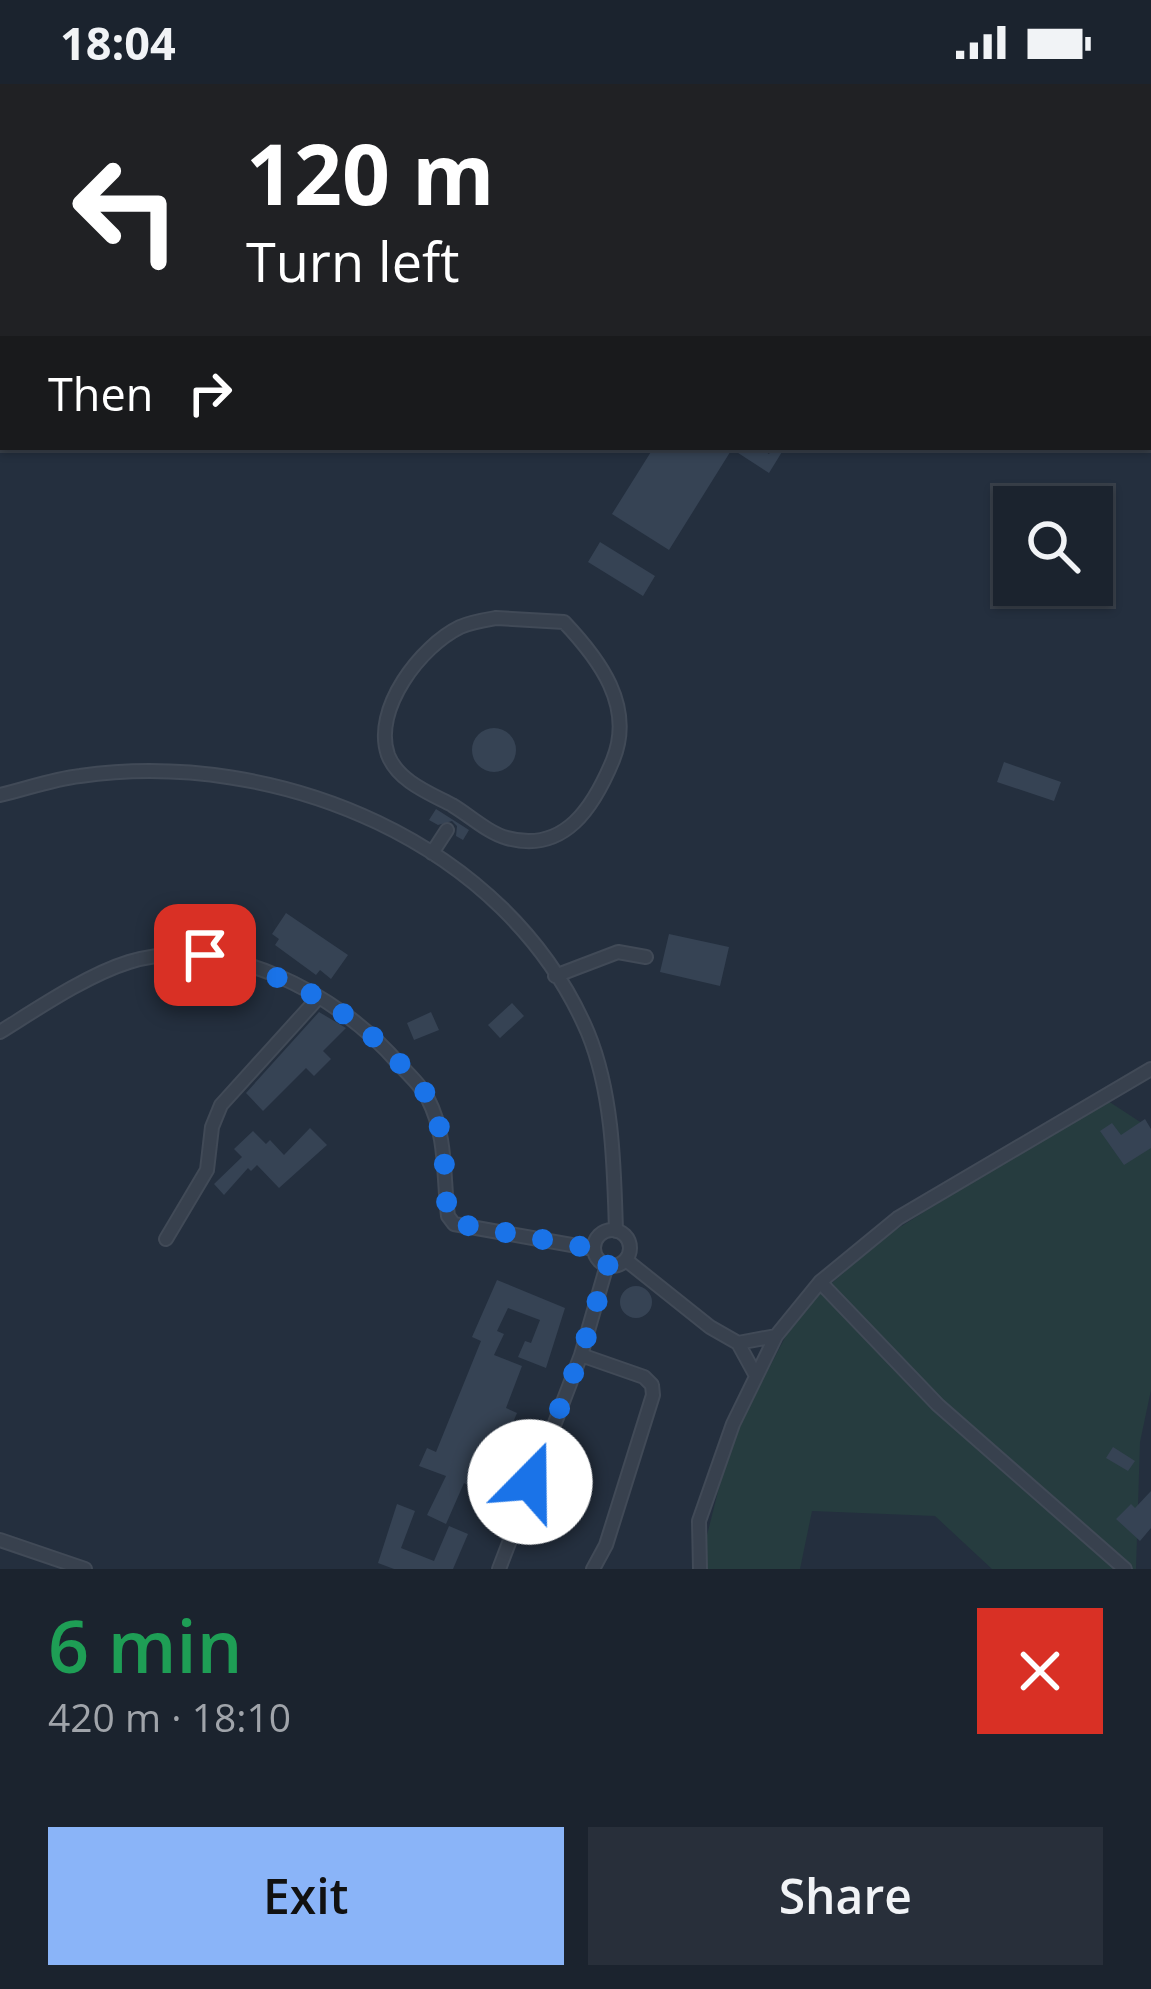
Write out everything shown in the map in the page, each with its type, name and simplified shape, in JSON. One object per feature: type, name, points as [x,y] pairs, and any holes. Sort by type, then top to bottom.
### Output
[{"type":"street","points":[[496,618],[563,622],[609,677],[620,715],[616,752],[603,783],[584,813],[561,836],[505,838],[454,820],[408,782],[388,755],[387,721],[404,682],[432,646],[461,626],[496,618]]},
{"type":"street","points":[[0,795],[80,776],[232,777],[346,807],[460,870],[497,903],[555,976],[587,1033],[598,1067],[614,1179],[616,1231]]},
{"type":"street","points":[[431,854],[454,820]]},
{"type":"street","points":[[555,976],[618,952],[646,957]]},
{"type":"street","points":[[0,1032],[130,962],[205,955],[254,965],[318,998],[376,1036],[428,1096],[443,1142],[448,1216],[454,1223],[594,1249]]},
{"type":"street","points":[[166,1239],[207,1170],[212,1126],[220,1105],[318,998]]},
{"type":"street","points":[[700,1569],[699,1521],[719,1459],[776,1336],[820,1282],[898,1218],[1151,1069]]},
{"type":"street","points":[[616,1231],[628,1239],[626,1260],[616,1267],[597,1259],[594,1249],[599,1236],[616,1231]]},
{"type":"street","points":[[626,1260],[710,1328],[738,1343],[755,1374]]},
{"type":"street","points":[[499,1569],[581,1355],[608,1265]]},
{"type":"street","points":[[820,1282],[938,1405],[1125,1569]]},
{"type":"street","points":[[738,1343],[776,1336]]},
{"type":"street","points":[[581,1355],[644,1377],[652,1384],[653,1395],[613,1526],[593,1569]]},
{"type":"street","points":[[0,1540],[85,1569]]},
{"type":"green space","points":[[1105,1099],[1151,1129],[1151,1390],[1140,1442],[1136,1569],[992,1569],[935,1516],[812,1511],[800,1569],[706,1569],[704,1547],[731,1440],[798,1313],[884,1237]]},
{"type":"building","points":[[652,450],[731,450],[669,550],[612,514]]},
{"type":"building","points":[[734,450],[769,454],[783,450],[769,473]]},
{"type":"building","points":[[600,542],[655,576],[643,596],[588,562]]},
{"type":"building","points":[[494,728],[509,735],[516,750],[509,765],[494,772],[479,765],[472,750],[479,735]]},
{"type":"building","points":[[1004,762],[1061,782],[1054,801],[997,782]]},
{"type":"building","points":[[436,809],[469,830],[463,840],[456,836],[452,821],[438,825],[429,820]]},
{"type":"building","points":[[286,913],[348,955],[331,979],[320,970],[316,975],[275,945],[279,939],[272,934]]},
{"type":"building","points":[[669,934],[729,947],[720,986],[660,972]]},
{"type":"building","points":[[512,1003],[524,1016],[500,1038],[488,1025]]},
{"type":"building","points":[[319,1012],[346,1028],[323,1051],[331,1059],[314,1076],[306,1068],[263,1111],[246,1093]]},
{"type":"building","points":[[431,1012],[439,1030],[414,1040],[407,1023]]},
{"type":"building","points":[[1145,1119],[1151,1129],[1151,1148],[1124,1165],[1100,1131],[1112,1123],[1121,1135]]},
{"type":"building","points":[[310,1128],[327,1145],[279,1188],[257,1165],[251,1171],[248,1168],[224,1195],[214,1184],[242,1157],[234,1149],[253,1131],[284,1155]]},
{"type":"building","points":[[497,1280],[565,1308],[546,1368],[518,1357],[525,1341],[531,1343],[540,1320],[508,1308],[497,1331],[504,1334],[494,1355],[522,1366],[506,1408],[517,1413],[507,1437],[494,1432],[481,1463],[511,1478],[499,1501],[464,1483],[446,1524],[427,1515],[446,1476],[419,1466],[427,1448],[436,1452],[481,1341],[472,1337]]},
{"type":"building","points":[[636,1286],[647,1291],[652,1302],[647,1313],[636,1318],[625,1313],[620,1302],[625,1291]]},
{"type":"building","points":[[1113,1447],[1135,1461],[1128,1471],[1106,1458]]},
{"type":"building","points":[[1151,1491],[1151,1528],[1140,1541],[1116,1519]]},
{"type":"building","points":[[397,1504],[415,1511],[401,1548],[434,1561],[449,1526],[468,1534],[453,1569],[394,1569],[378,1563]]},
{"type":"route","points":[[205,955],[254,965],[345,1013],[376,1036],[428,1096],[443,1142],[448,1216],[454,1223],[594,1249],[597,1259],[608,1265],[581,1355],[530,1482]]}]
